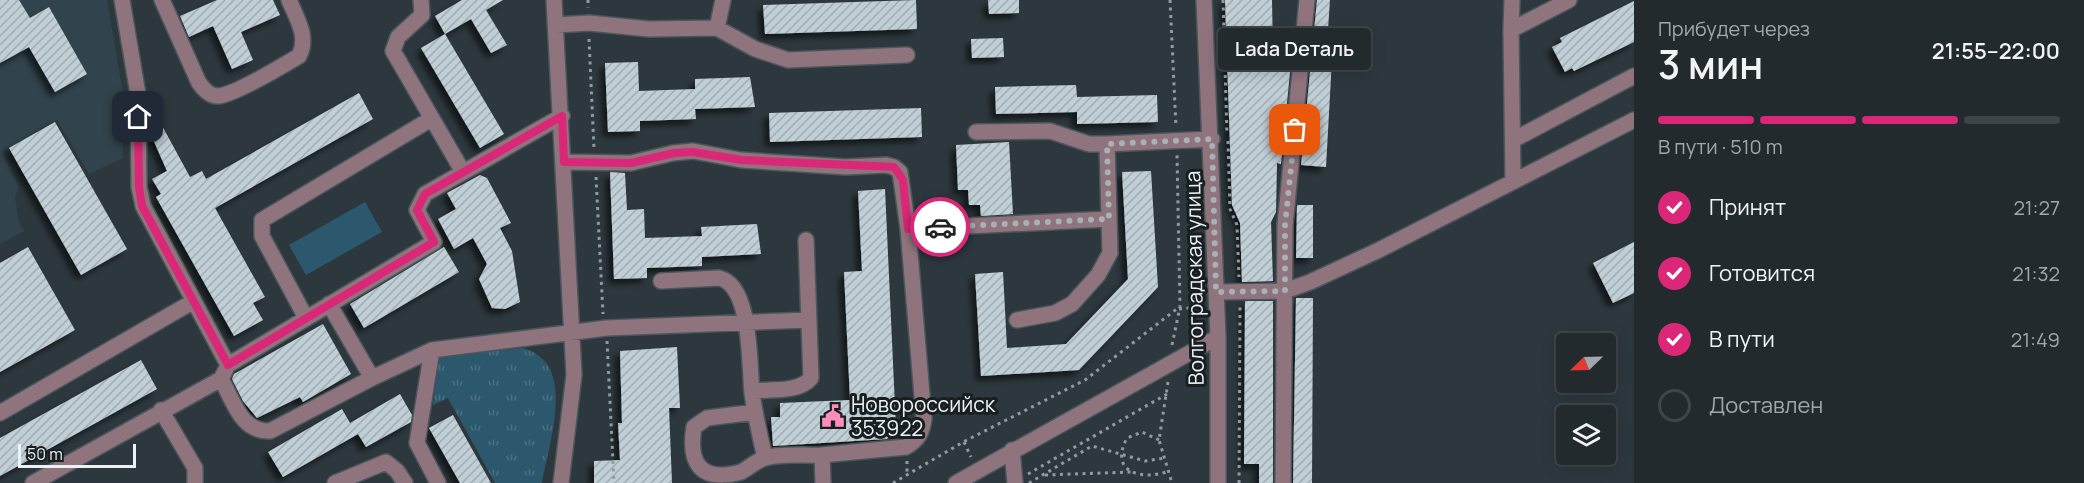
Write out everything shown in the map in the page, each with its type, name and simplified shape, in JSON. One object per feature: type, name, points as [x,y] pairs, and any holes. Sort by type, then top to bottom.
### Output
[{"type":"street","points":[[122,0],[138,94],[140,196],[147,215],[194,301],[247,425],[257,431],[270,431],[432,350],[607,328],[809,320]]},
{"type":"street","points":[[162,0],[199,83],[207,93],[218,96],[231,92],[299,56],[304,47],[303,35],[289,0]]},
{"type":"street","points":[[421,0],[422,15],[398,37],[393,51],[463,172]]},
{"type":"street","points":[[554,0],[562,116],[574,375],[561,483]]},
{"type":"street","points":[[717,28],[723,0]]},
{"type":"street","name":"Волгоградская улица","points":[[1204,0],[1212,139],[1218,337],[1218,483]]},
{"type":"street","points":[[1283,483],[1285,225],[1307,0]]},
{"type":"street","points":[[1512,0],[1513,182]]},
{"type":"street","points":[[1511,30],[1569,0]]},
{"type":"street","points":[[556,25],[589,23],[649,28],[717,28],[755,49],[788,60],[907,55]]},
{"type":"street","points":[[1513,140],[1634,76]]},
{"type":"street","points":[[33,483],[162,410],[306,318],[434,242],[417,210],[425,194],[562,116]]},
{"type":"street","points":[[306,318],[262,236],[262,220],[431,119]]},
{"type":"street","points":[[1216,292],[1285,291],[1379,250],[1634,120]]},
{"type":"street","points":[[976,132],[1050,131],[1089,144],[1212,139]]},
{"type":"street","points":[[1017,320],[1055,313],[1072,304],[1098,275],[1110,253],[1107,144]]},
{"type":"street","points":[[564,162],[631,163],[674,153],[693,152],[741,160],[846,166],[886,165],[900,172],[908,229],[924,419],[922,433],[915,442],[906,447],[765,458],[734,474],[707,475],[695,465],[691,448],[694,427],[707,418],[755,412]]},
{"type":"street","points":[[908,229],[1109,219]]},
{"type":"street","points":[[752,391],[806,384],[813,369],[806,240]]},
{"type":"street","points":[[661,281],[727,280],[734,285],[747,323],[752,391],[765,458]]},
{"type":"street","points":[[0,413],[194,301]]},
{"type":"street","points":[[329,304],[372,378]]},
{"type":"street","points":[[956,483],[1218,337]]},
{"type":"street","points":[[432,350],[417,443],[438,483]]},
{"type":"street","points":[[162,410],[195,468],[195,483]]},
{"type":"street","points":[[1012,450],[1020,482]]},
{"type":"street","points":[[822,455],[823,483]]},
{"type":"street","points":[[335,483],[386,462],[397,471],[405,483]]},
{"type":"path","points":[[588,0],[602,307],[607,328],[614,483]]},
{"type":"path","points":[[1170,0],[1177,141],[1180,307],[1173,333]]},
{"type":"path","points":[[1223,0],[1230,209],[1237,225],[1240,291],[1239,483]]},
{"type":"path","points":[[893,483],[965,441],[1085,380],[1180,307]]},
{"type":"path","points":[[1020,482],[1088,439],[1167,394],[1159,440],[1172,483]]},
{"type":"path","points":[[1121,456],[1128,438],[1137,433],[1148,433],[1159,440]]},
{"type":"path","points":[[1088,439],[1092,446],[1121,456],[1145,461],[1165,458]]},
{"type":"path","points":[[1020,482],[1043,475],[1092,446]]},
{"type":"path","points":[[1121,456],[1131,472]]},
{"type":"path","points":[[1043,475],[1131,472],[1143,477],[1169,471]]},
{"type":"shaded area","points":[[0,0],[107,0],[122,87],[123,158],[89,174],[57,120],[2,152],[19,187],[15,197],[19,223],[24,231],[0,244]]},
{"type":"green space","points":[[365,202],[382,232],[306,275],[289,245]]},
{"type":"green space","points":[[522,348],[539,356],[550,369],[555,386],[556,405],[550,446],[542,483],[495,483],[448,398],[433,405],[439,357]]},
{"type":"building","points":[[0,0],[19,0],[30,18],[49,7],[87,74],[55,92],[29,47],[0,63]]},
{"type":"building","points":[[217,0],[273,0],[280,15],[241,32],[253,60],[232,69],[213,26],[189,37],[180,16]]},
{"type":"building","points":[[462,0],[503,0],[486,10],[507,45],[491,53],[471,19],[445,34],[435,16]]},
{"type":"building","points":[[916,0],[917,29],[765,34],[763,5]]},
{"type":"building","points":[[988,0],[1019,0],[1019,13],[989,14]]},
{"type":"building","points":[[1225,0],[1272,0],[1273,52],[1292,52],[1281,164],[1277,163],[1276,212],[1271,222],[1273,281],[1242,282],[1240,223],[1232,205]]},
{"type":"building","points":[[1317,0],[1330,0],[1326,59],[1332,59],[1326,167],[1301,165]]},
{"type":"building","points":[[1634,1],[1634,42],[1574,71],[1572,68],[1565,72],[1552,47],[1562,42],[1560,38]]},
{"type":"building","points":[[445,34],[504,134],[480,148],[421,48]]},
{"type":"building","points":[[1003,38],[1004,57],[972,58],[971,39]]},
{"type":"building","points":[[638,62],[639,91],[695,89],[695,79],[750,77],[755,107],[695,109],[696,119],[640,121],[640,131],[608,132],[605,63]]},
{"type":"building","points":[[1076,85],[1077,97],[1157,95],[1158,122],[1077,124],[1077,112],[996,114],[995,87]]},
{"type":"building","points":[[359,93],[373,119],[215,208],[265,297],[253,303],[263,320],[234,336],[156,197],[161,194],[152,179],[167,171],[148,128],[160,122],[190,177],[202,171],[206,179]]},
{"type":"building","points":[[921,108],[922,137],[770,142],[769,113]]},
{"type":"building","points":[[55,122],[127,249],[81,275],[9,148]]},
{"type":"building","points":[[1009,142],[1013,214],[981,216],[980,205],[969,205],[968,190],[958,190],[956,145]]},
{"type":"building","points":[[1151,171],[1158,287],[1079,370],[981,376],[975,274],[1003,272],[1007,348],[1066,344],[1128,279],[1122,172]]},
{"type":"building","points":[[610,172],[625,173],[627,210],[644,209],[645,238],[702,236],[701,227],[757,224],[761,254],[702,257],[702,266],[647,268],[647,278],[614,279]]},
{"type":"building","points":[[480,175],[487,178],[511,223],[500,228],[512,251],[520,302],[505,309],[492,308],[479,279],[487,264],[473,238],[454,249],[438,219],[456,209],[447,193]]},
{"type":"building","points":[[885,189],[896,428],[887,439],[773,446],[771,417],[780,417],[780,403],[850,400],[844,272],[862,271],[858,191]]},
{"type":"building","points":[[1297,205],[1313,205],[1313,258],[1296,258]]},
{"type":"building","points":[[1634,242],[1634,293],[1613,303],[1593,263]]},
{"type":"building","points":[[28,247],[75,330],[0,372],[0,263]]},
{"type":"building","points":[[444,247],[459,272],[364,328],[350,304]]},
{"type":"building","points":[[1296,298],[1313,298],[1312,483],[1293,483]]},
{"type":"building","points":[[1245,301],[1273,301],[1273,483],[1259,483],[1259,464],[1244,464]]},
{"type":"building","points":[[323,324],[351,374],[303,402],[300,397],[257,418],[243,401],[232,379],[234,374]]},
{"type":"building","points":[[677,347],[680,408],[669,408],[672,483],[594,483],[594,461],[620,460],[618,423],[622,423],[620,351]]},
{"type":"building","points":[[141,360],[157,389],[0,476],[0,438]]},
{"type":"building","points":[[400,394],[412,415],[411,422],[366,447],[358,434],[283,477],[268,452],[342,409],[350,423]]},
{"type":"building","points":[[453,415],[491,483],[460,483],[429,428]]},
{"type":"way so far","points":[[940,227],[1109,219],[1107,144],[1212,139],[1216,292],[1285,291],[1285,225],[1295,130]]},
{"type":"place","name":"Lada Dеталь","points":[[1295,130]]},
{"type":"place","name":"Новороссийск 353922","points":[[833,416]]},
{"type":"route","points":[[138,117],[139,187],[142,206],[228,365],[434,242],[417,210],[425,194],[562,116],[564,162],[631,163],[674,153],[693,152],[725,159],[894,167],[900,172],[903,180],[908,229],[940,227]]}]
